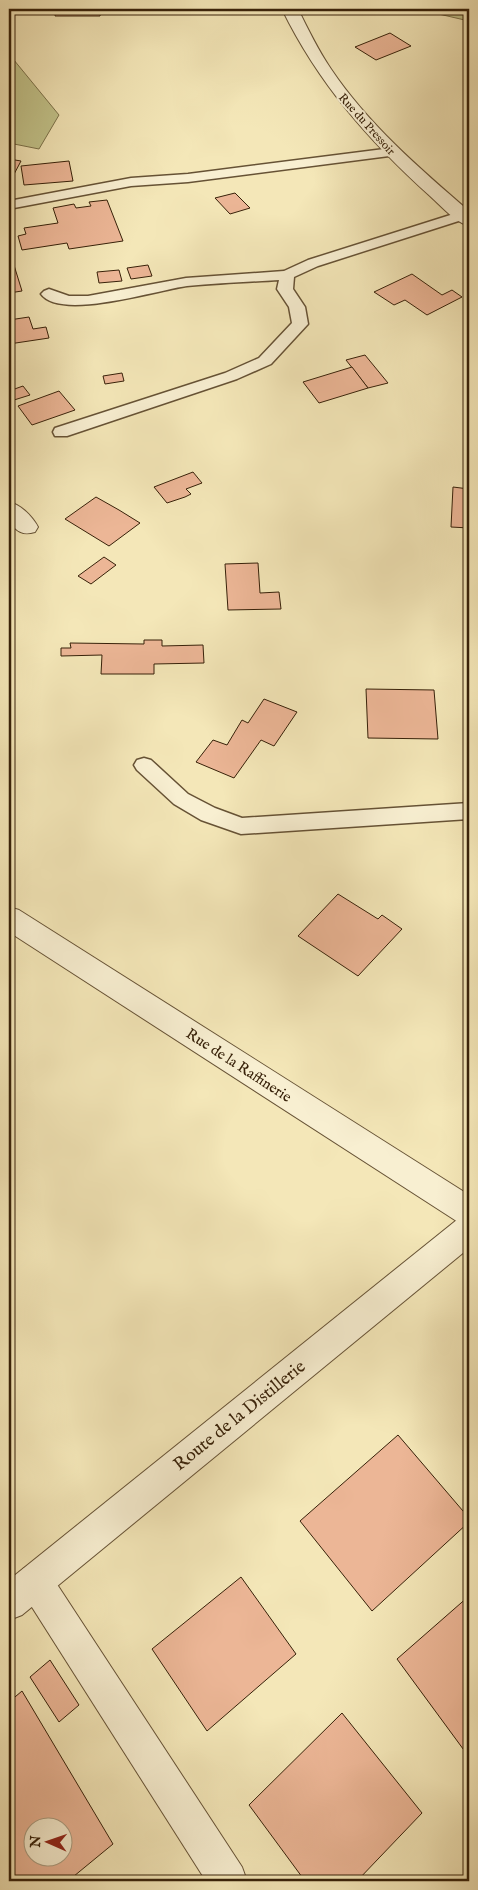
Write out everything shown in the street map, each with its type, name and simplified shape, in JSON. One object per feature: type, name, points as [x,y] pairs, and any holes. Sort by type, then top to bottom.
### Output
[{"type":"street","name":"Rue du Pressoir","points":[[290,9],[299,29],[340,96],[392,152],[466,217]]},
{"type":"street","points":[[9,509],[28,528]]},
{"type":"street","name":"Rue de la Raffinerie","points":[[9,918],[469,1212]]},
{"type":"street","name":"Route de la Distillerie","points":[[22,1592],[469,1229]]},
{"type":"street","points":[[22,1592],[228,1881]]},
{"type":"lane","points":[[14,204],[131,182],[188,178],[392,152]]},
{"type":"lane","points":[[49,294],[67,301],[88,301],[186,282],[287,276],[313,263],[466,217]]},
{"type":"lane","points":[[61,432],[231,376],[265,361],[300,324],[297,307],[285,289],[287,276]]},
{"type":"lane","points":[[144,765],[181,799],[208,814],[241,826],[469,811]]},
{"type":"green space","points":[[417,9],[469,9],[469,21]]},
{"type":"green space","points":[[9,54],[59,115],[39,149],[9,143]]},
{"type":"building","points":[[56,9],[101,9],[100,16],[55,16]]},
{"type":"building","points":[[390,33],[411,46],[376,60],[355,47]]},
{"type":"building","points":[[9,159],[21,161],[12,178],[9,178]]},
{"type":"building","points":[[69,161],[73,181],[24,185],[21,166]]},
{"type":"building","points":[[235,193],[250,208],[230,214],[215,198]]},
{"type":"building","points":[[107,200],[123,241],[69,249],[67,243],[22,250],[18,236],[26,234],[24,228],[58,223],[53,208],[74,204],[76,208],[91,206],[89,202]]},
{"type":"building","points":[[13,262],[22,291],[9,293],[9,263]]},
{"type":"building","points":[[148,265],[152,276],[131,279],[127,268]]},
{"type":"building","points":[[119,270],[122,281],[99,283],[97,272]]},
{"type":"building","points":[[412,274],[442,295],[452,290],[462,297],[427,315],[405,300],[394,305],[374,292]]},
{"type":"building","points":[[29,317],[33,329],[46,327],[49,338],[9,344],[9,320]]},
{"type":"building","points":[[365,355],[388,383],[368,388],[346,360]]},
{"type":"building","points":[[352,367],[368,388],[319,403],[303,382]]},
{"type":"building","points":[[122,373],[124,381],[105,384],[103,376]]},
{"type":"building","points":[[23,386],[30,395],[14,400],[9,391]]},
{"type":"building","points":[[59,391],[75,410],[32,425],[18,406]]},
{"type":"building","points":[[193,472],[202,483],[186,489],[191,494],[185,497],[167,503],[154,487]]},
{"type":"building","points":[[453,487],[469,489],[469,528],[451,527]]},
{"type":"building","points":[[96,497],[140,523],[109,546],[65,519]]},
{"type":"building","points":[[104,557],[116,565],[91,584],[78,576]]},
{"type":"building","points":[[258,563],[260,593],[279,592],[281,609],[228,610],[225,564]]},
{"type":"building","points":[[144,640],[162,640],[162,646],[203,645],[204,663],[154,664],[154,674],[101,674],[102,655],[61,656],[61,648],[71,648],[70,643],[144,644]]},
{"type":"building","points":[[366,689],[434,690],[438,739],[368,738]]},
{"type":"building","points":[[264,699],[297,712],[274,746],[261,740],[234,778],[196,762],[213,740],[227,745],[242,720],[248,723]]},
{"type":"building","points":[[338,894],[378,919],[382,915],[402,929],[358,976],[298,936]]},
{"type":"building","points":[[398,1435],[469,1518],[469,1522],[372,1611],[300,1521]]},
{"type":"building","points":[[241,1577],[296,1654],[207,1731],[152,1649]]},
{"type":"building","points":[[469,1596],[469,1757],[397,1659]]},
{"type":"building","points":[[50,1660],[79,1705],[59,1722],[30,1677]]},
{"type":"building","points":[[22,1691],[113,1844],[68,1881],[13,1881],[9,1874],[9,1702]]},
{"type":"building","points":[[342,1713],[422,1813],[357,1881],[305,1881],[249,1805]]}]
